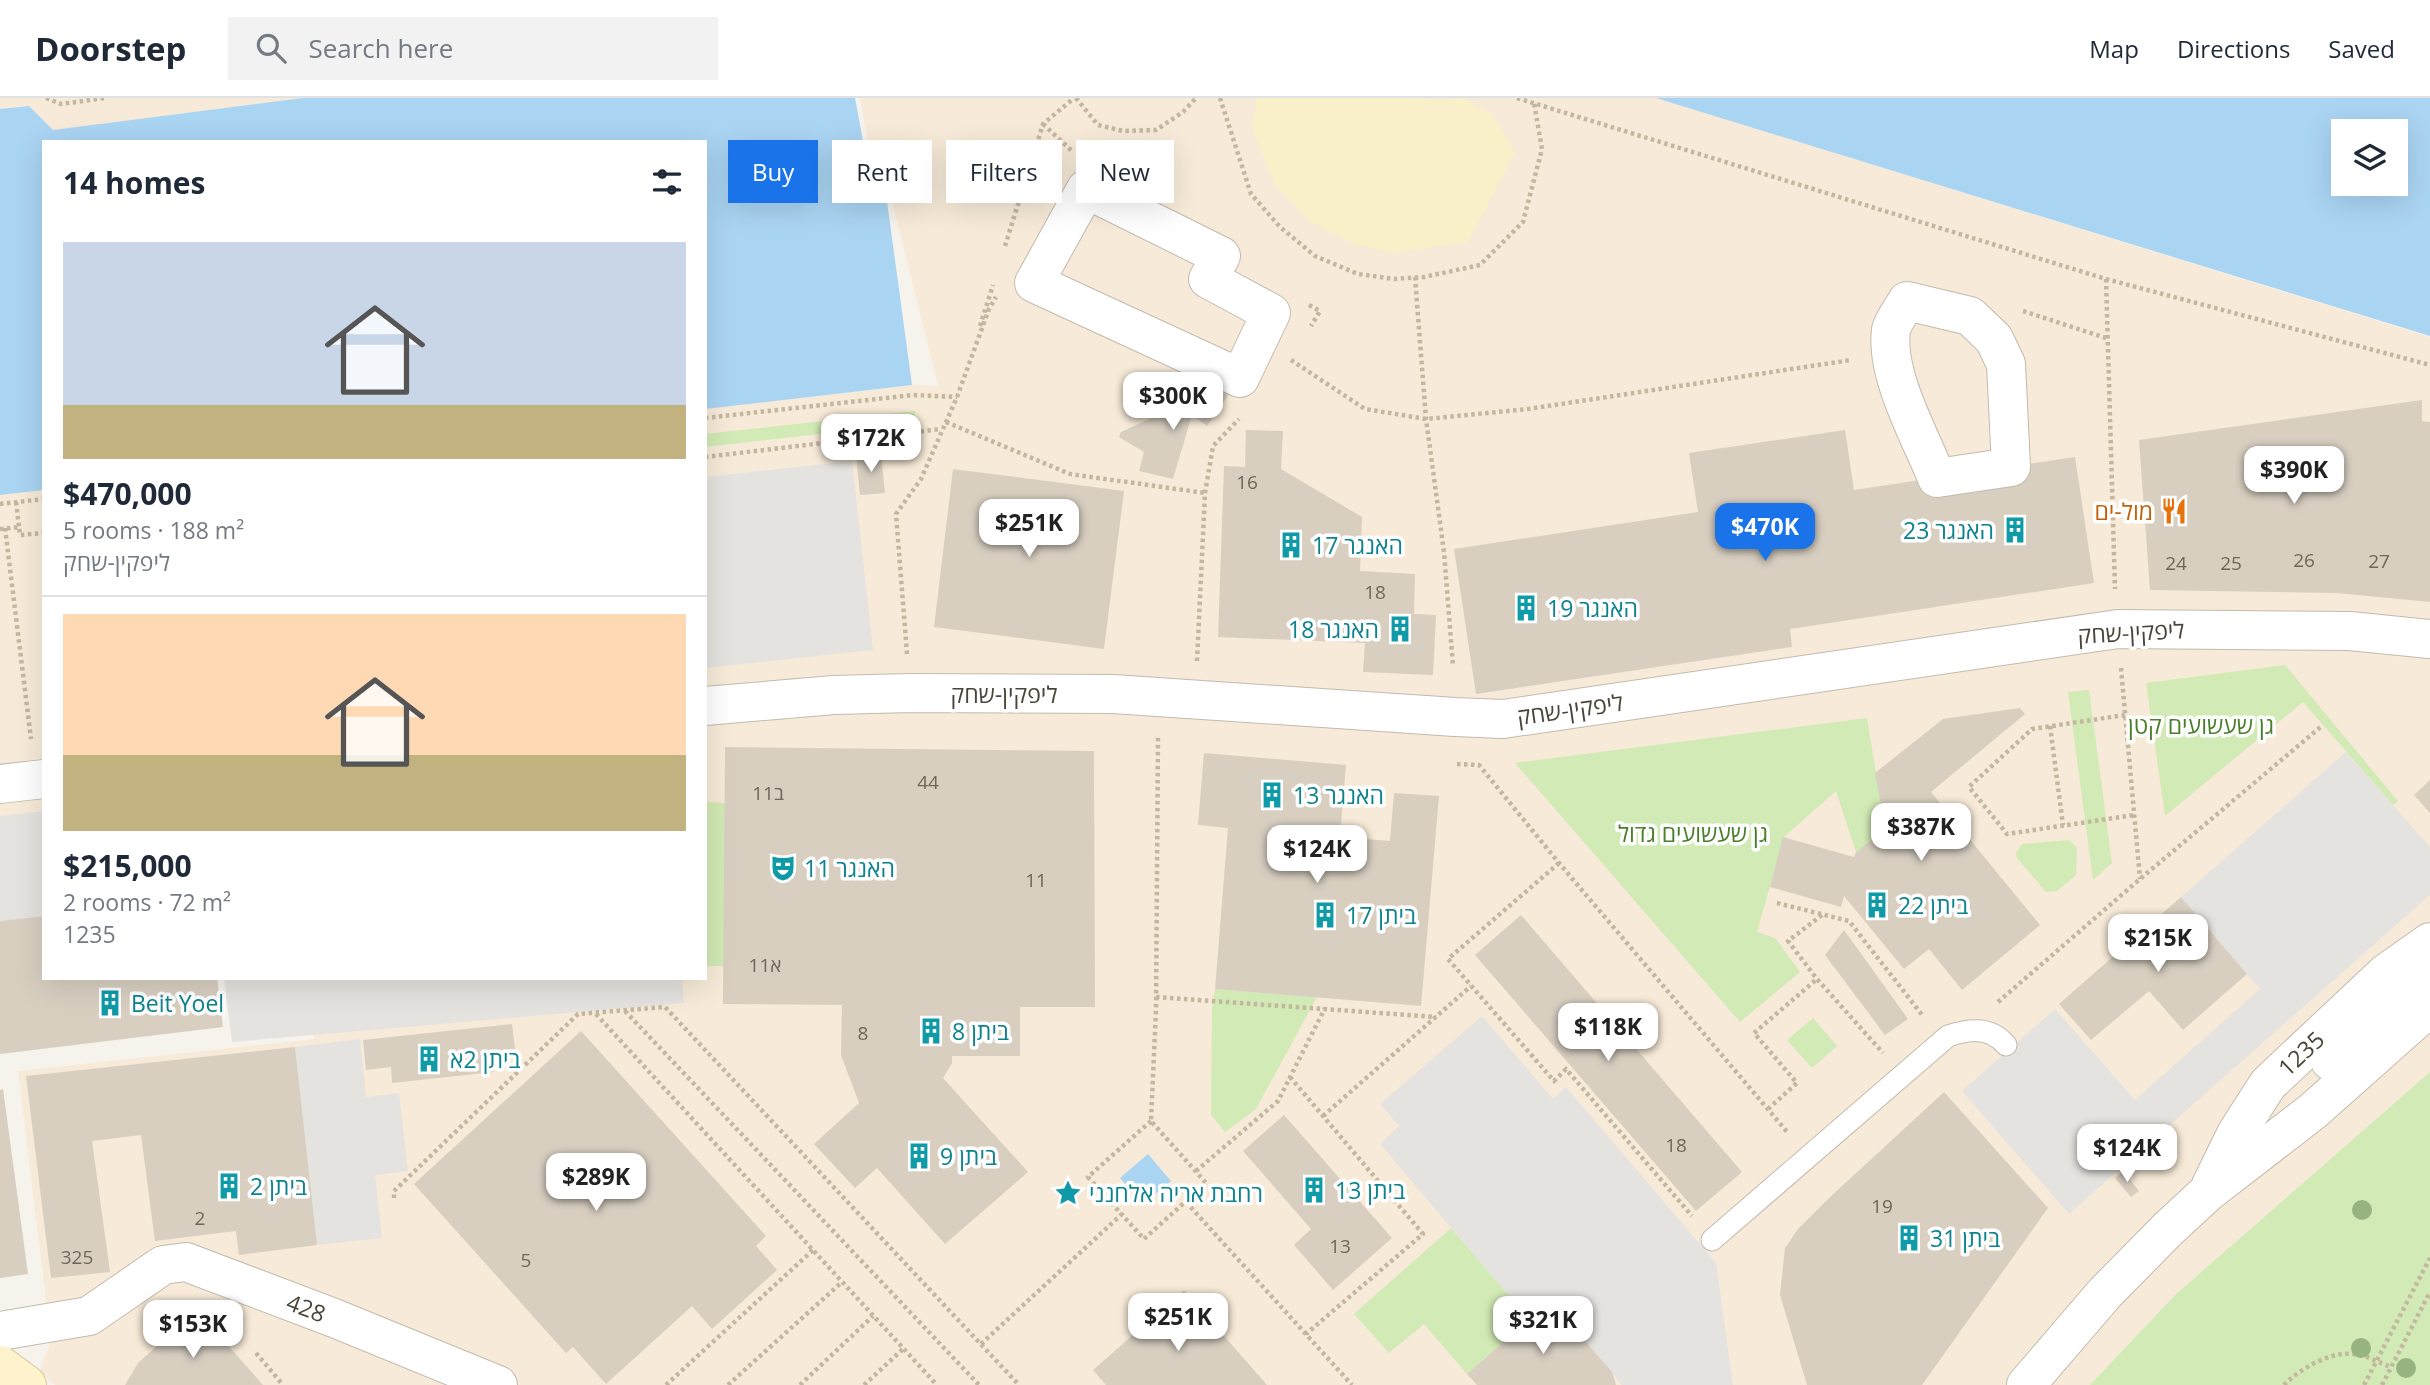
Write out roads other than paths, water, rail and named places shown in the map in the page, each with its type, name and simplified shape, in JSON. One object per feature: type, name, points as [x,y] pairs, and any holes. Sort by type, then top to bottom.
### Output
[{"type":"main road","points":[[0,1365],[27,1385]]},
{"type":"street","points":[[1086,189],[1221,256],[1208,279],[1272,313],[1242,396],[1034,283],[1086,189]]},
{"type":"street","points":[[1907,301],[1970,316],[1994,339],[2006,365],[2011,467],[1937,478],[1895,379],[1891,354],[1892,328],[1907,301]]},
{"type":"street","name":"ליפקין-שחק","points":[[707,706],[834,695],[1113,694],[1503,719],[2118,629],[2350,631],[2430,639]]},
{"type":"street","name":"1235","points":[[2207,1193],[2236,1134],[2268,1084],[2386,973],[2430,942]]},
{"type":"street","name":"1235","points":[[2026,1385],[2105,1293],[2207,1193],[2310,1081],[2407,991],[2430,963]]},
{"type":"street","name":"1235","points":[[2207,1193],[2313,1111],[2430,1007]]},
{"type":"street","name":"428","points":[[0,1331],[89,1316],[163,1265],[186,1262],[498,1385]]},
{"type":"lane","points":[[1712,1240],[1948,1036],[1966,1030],[1985,1030],[2000,1038],[2006,1045]]},
{"type":"water","points":[[303,98],[855,98],[863,140],[832,140],[832,203],[887,203],[912,385],[707,409],[707,140],[42,140],[42,490],[0,495],[0,109],[29,106],[53,130]]},
{"type":"water","points":[[1656,98],[2430,98],[2430,336]]},
{"type":"water","points":[[1148,1154],[1171,1181],[1143,1205],[1120,1178]]},
{"type":"place","name":"מול-ים","points":[[2174,511]]},
{"type":"place","name":"האנגר 23","points":[[2015,530]]},
{"type":"place","name":"האנגר 17","points":[[1291,545]]},
{"type":"place","name":"האנגר 19","points":[[1526,608]]},
{"type":"place","name":"האנגר 18","points":[[1400,629]]},
{"type":"place","name":"האנגר 13","points":[[1272,795]]},
{"type":"place","name":"האנגר 11","points":[[783,868]]},
{"type":"place","name":"ביתן 22","points":[[1877,905]]},
{"type":"place","name":"ביתן 17","points":[[1325,915]]},
{"type":"place","name":"Beit Yoel","points":[[110,1003]]},
{"type":"place","name":"ביתן 8","points":[[931,1031]]},
{"type":"place","name":"ביתן 2א","points":[[429,1059]]},
{"type":"place","name":"ביתן 9","points":[[919,1156]]},
{"type":"place","name":"ביתן 2","points":[[229,1186]]},
{"type":"place","name":"ביתן 13","points":[[1314,1190]]},
{"type":"place","name":"רחבת אריה אלחנני","points":[[1068,1193]]},
{"type":"place","name":"ביתן 31","points":[[1909,1238]]},
{"type":"park label","name":"גן שעשועים קטן","points":[[2201,725]]},
{"type":"park label","name":"גן שעשועים גדול","points":[[1693,833]]}]
